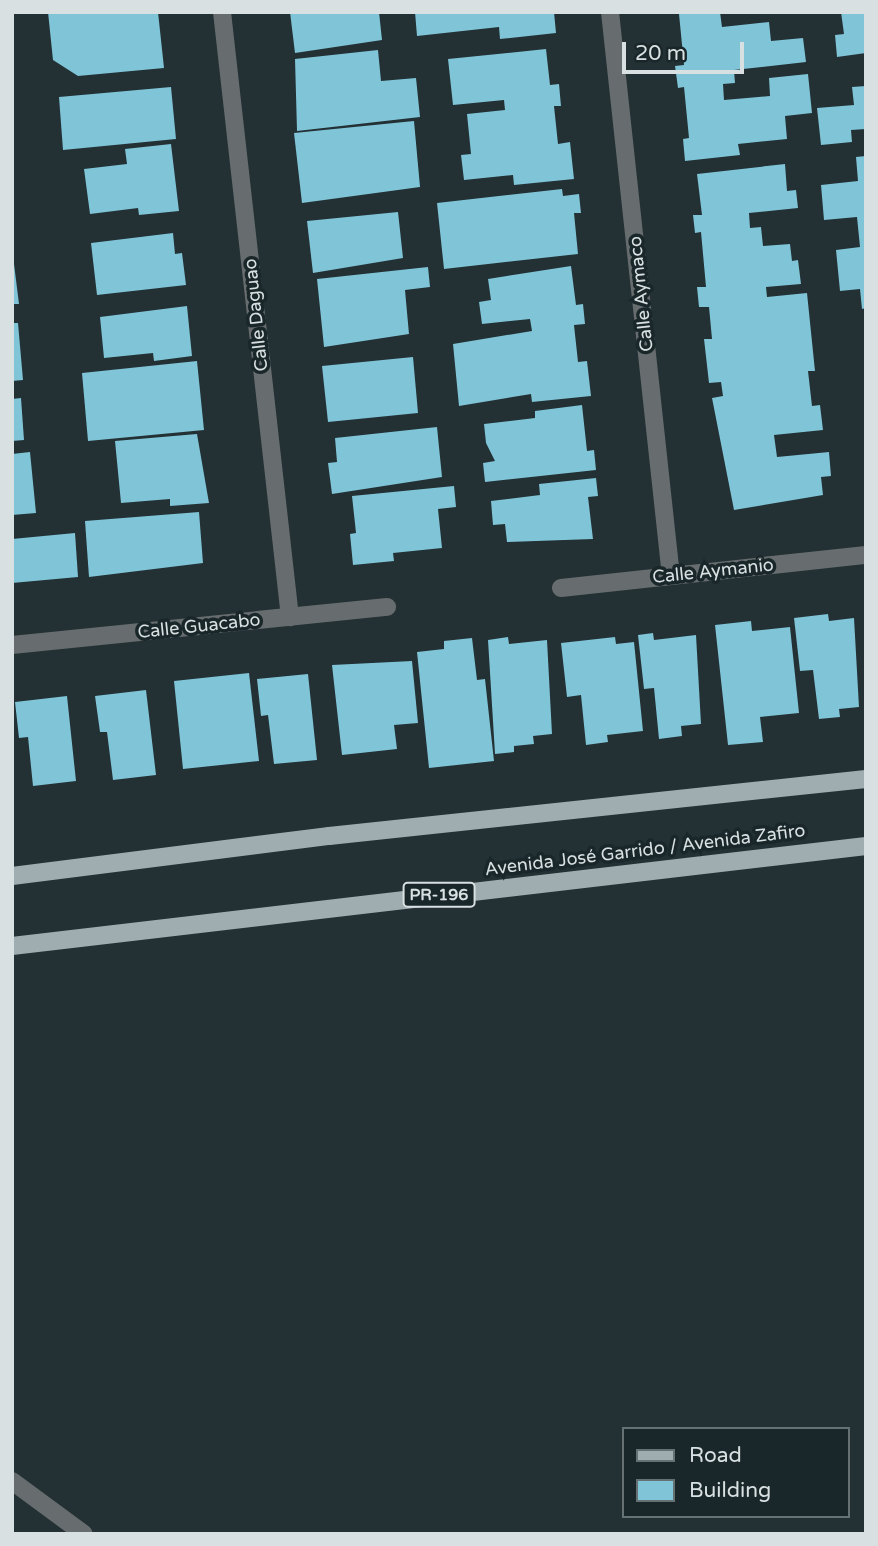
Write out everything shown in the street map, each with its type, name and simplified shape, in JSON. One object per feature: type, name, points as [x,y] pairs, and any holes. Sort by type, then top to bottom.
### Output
[{"type":"main road","points":[[12,876],[329,836],[866,779]]},
{"type":"main road","name":"Avenida José Garrido / Avenida Zafiro","points":[[12,946],[866,846]]},
{"type":"street","name":"Calle Daguao","points":[[222,12],[290,617]]},
{"type":"street","name":"Calle Aymaco","points":[[610,12],[671,576]]},
{"type":"street","name":"Calle Aymanio","points":[[561,588],[866,555]]},
{"type":"street","name":"Calle Guacabo","points":[[12,645],[387,607]]},
{"type":"street","points":[[12,1481],[84,1534]]},
{"type":"building","points":[[48,12],[158,12],[164,68],[78,76],[53,60]]},
{"type":"building","points":[[290,12],[379,12],[382,40],[295,53]]},
{"type":"building","points":[[415,12],[554,12],[556,33],[500,39],[499,27],[417,36]]},
{"type":"building","points":[[668,12],[720,12],[722,27],[769,22],[771,41],[803,38],[806,62],[734,70],[735,83],[723,84],[724,100],[770,96],[769,78],[808,74],[812,113],[785,116],[787,139],[738,144],[740,155],[685,161],[683,139],[689,138],[684,87],[678,88],[675,66],[684,65],[679,14]]},
{"type":"building","points":[[841,12],[866,12],[866,53],[837,57],[835,35],[844,34]]},
{"type":"building","points":[[546,49],[550,85],[559,84],[561,106],[554,106],[558,144],[570,142],[574,179],[514,185],[513,175],[464,180],[461,155],[471,154],[467,114],[505,110],[504,100],[453,105],[448,59]]},
{"type":"building","points":[[378,50],[381,81],[416,78],[420,117],[297,131],[295,59]]},
{"type":"building","points":[[866,86],[866,129],[851,130],[852,142],[821,145],[817,108],[854,105],[852,87]]},
{"type":"building","points":[[171,87],[176,139],[63,150],[59,97]]},
{"type":"building","points":[[414,121],[420,187],[302,203],[294,133]]},
{"type":"building","points":[[171,144],[179,211],[139,215],[138,208],[90,214],[84,169],[127,164],[125,149]]},
{"type":"building","points":[[866,156],[866,308],[862,309],[860,289],[840,291],[836,250],[860,247],[857,217],[824,220],[821,185],[858,181],[856,157]]},
{"type":"building","points":[[785,164],[787,191],[796,190],[798,208],[749,213],[750,228],[761,227],[763,246],[790,244],[792,261],[798,260],[801,284],[766,287],[767,297],[807,293],[815,371],[808,371],[812,406],[820,405],[823,430],[774,435],[777,457],[829,452],[831,476],[821,477],[823,495],[734,510],[712,398],[723,396],[721,382],[709,383],[704,339],[712,339],[709,307],[699,307],[697,287],[706,287],[701,232],[695,233],[693,215],[702,215],[697,174]]},
{"type":"building","points":[[562,189],[563,196],[579,194],[581,213],[574,213],[578,254],[444,269],[437,203]]},
{"type":"building","points":[[398,212],[403,258],[313,273],[307,221]]},
{"type":"building","points":[[173,233],[175,254],[182,253],[186,285],[97,295],[91,243]]},
{"type":"building","points":[[12,248],[19,304],[12,304]]},
{"type":"building","points":[[571,266],[576,305],[583,304],[585,324],[574,325],[578,362],[587,361],[591,396],[532,402],[531,394],[459,406],[453,344],[532,331],[530,319],[482,324],[479,302],[491,300],[488,279]]},
{"type":"building","points":[[428,267],[430,287],[405,290],[409,334],[324,347],[317,279]]},
{"type":"building","points":[[187,306],[192,356],[154,361],[153,353],[104,358],[100,317]]},
{"type":"building","points":[[12,323],[18,323],[23,380],[12,381]]},
{"type":"building","points":[[413,357],[418,413],[328,422],[322,366]]},
{"type":"building","points":[[197,361],[204,430],[88,441],[82,373]]},
{"type":"building","points":[[21,398],[24,440],[12,441],[12,399]]},
{"type":"building","points":[[582,405],[587,451],[594,450],[596,470],[485,482],[483,463],[495,461],[486,443],[484,424],[535,418],[535,411]]},
{"type":"building","points":[[437,427],[442,477],[332,494],[328,463],[337,462],[335,438]]},
{"type":"building","points":[[197,434],[209,503],[170,506],[170,499],[121,503],[115,441]]},
{"type":"building","points":[[30,452],[36,513],[12,515],[12,454]]},
{"type":"building","points":[[596,478],[598,496],[588,497],[593,539],[507,542],[505,524],[493,525],[491,501],[540,495],[539,484]]},
{"type":"building","points":[[454,486],[456,507],[438,509],[442,548],[393,553],[394,561],[353,565],[350,534],[356,533],[352,496]]},
{"type":"building","points":[[199,512],[203,563],[89,577],[85,521]]},
{"type":"building","points":[[75,533],[78,577],[12,583],[12,539]]},
{"type":"building","points":[[828,614],[829,621],[854,618],[859,707],[839,709],[840,717],[819,719],[813,670],[800,671],[794,618]]},
{"type":"building","points":[[751,621],[752,631],[790,627],[799,713],[760,717],[763,742],[728,745],[715,625]]},
{"type":"building","points":[[653,633],[654,640],[696,635],[701,724],[681,726],[682,736],[659,739],[654,688],[644,689],[638,635]]},
{"type":"building","points":[[508,637],[509,644],[547,640],[552,734],[533,736],[534,744],[514,746],[514,752],[495,754],[488,640]]},
{"type":"building","points":[[615,637],[616,644],[634,642],[643,731],[607,735],[608,742],[586,745],[581,695],[567,697],[561,643]]},
{"type":"building","points":[[472,638],[477,680],[485,679],[494,761],[429,768],[417,652],[444,649],[444,641]]},
{"type":"building","points":[[412,661],[418,723],[394,725],[397,749],[342,755],[332,665]]},
{"type":"building","points":[[249,673],[259,761],[183,769],[174,681]]},
{"type":"building","points":[[308,674],[317,760],[274,764],[268,715],[261,716],[257,679]]},
{"type":"building","points":[[146,690],[156,775],[113,780],[107,732],[100,732],[95,696]]},
{"type":"building","points":[[67,696],[76,781],[33,786],[28,737],[19,738],[15,702]]}]
